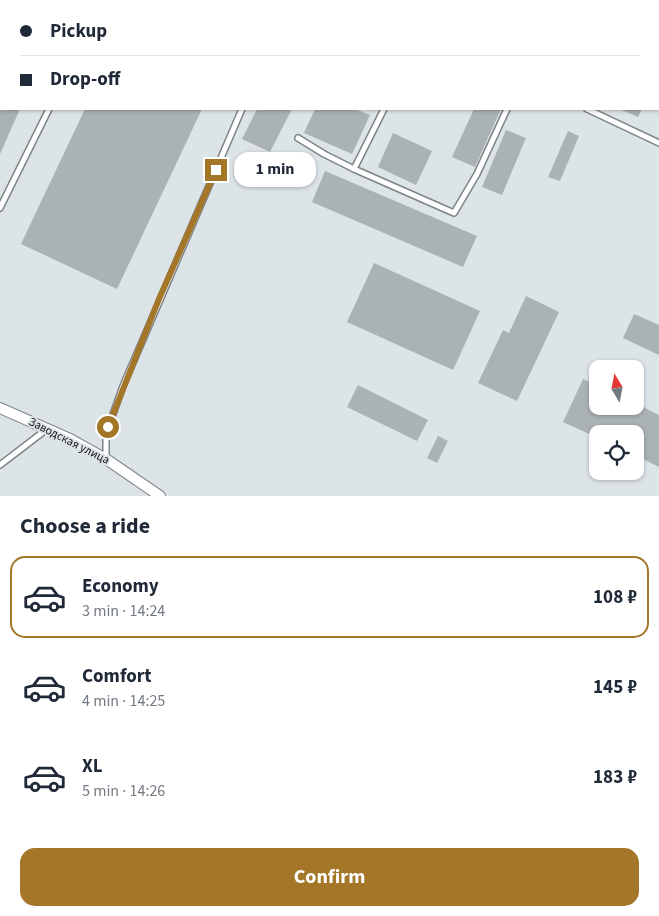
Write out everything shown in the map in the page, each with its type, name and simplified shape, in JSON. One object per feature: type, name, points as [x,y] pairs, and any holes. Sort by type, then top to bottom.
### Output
[{"type":"street","name":"Заводская улица","points":[[0,408],[106,459],[160,496]]},
{"type":"lane","points":[[0,208],[49,110]]},
{"type":"lane","points":[[106,459],[106,434],[123,386],[242,110]]},
{"type":"lane","points":[[354,170],[384,110]]},
{"type":"lane","points":[[298,138],[354,170],[454,213],[477,174],[507,110]]},
{"type":"lane","points":[[589,110],[659,143]]},
{"type":"lane","points":[[0,465],[47,429]]},
{"type":"building","points":[[0,110],[20,110],[0,154]]},
{"type":"building","points":[[85,110],[202,110],[117,289],[21,244]]},
{"type":"building","points":[[256,110],[291,110],[270,152],[242,139]]},
{"type":"building","points":[[315,110],[358,110],[370,115],[352,154],[304,133]]},
{"type":"building","points":[[474,110],[501,110],[475,167],[452,157]]},
{"type":"building","points":[[621,110],[642,110],[638,117]]},
{"type":"building","points":[[506,130],[526,138],[502,195],[482,187]]},
{"type":"building","points":[[568,131],[579,136],[560,181],[548,177]]},
{"type":"building","points":[[393,133],[432,151],[416,185],[378,167]]},
{"type":"building","points":[[325,171],[477,236],[463,267],[312,202]]},
{"type":"building","points":[[374,263],[480,311],[453,370],[347,322]]},
{"type":"building","points":[[526,296],[559,312],[517,401],[478,383],[503,330],[509,333]]},
{"type":"building","points":[[634,314],[659,325],[659,355],[623,338]]},
{"type":"building","points":[[583,379],[589,382],[589,415],[644,415],[644,408],[659,415],[659,467],[644,460],[644,425],[589,425],[589,434],[563,422]]},
{"type":"building","points":[[358,385],[428,420],[417,441],[347,407]]},
{"type":"building","points":[[438,436],[448,441],[437,463],[427,458]]},
{"type":"route","points":[[108,427],[159,299],[216,170]]}]
